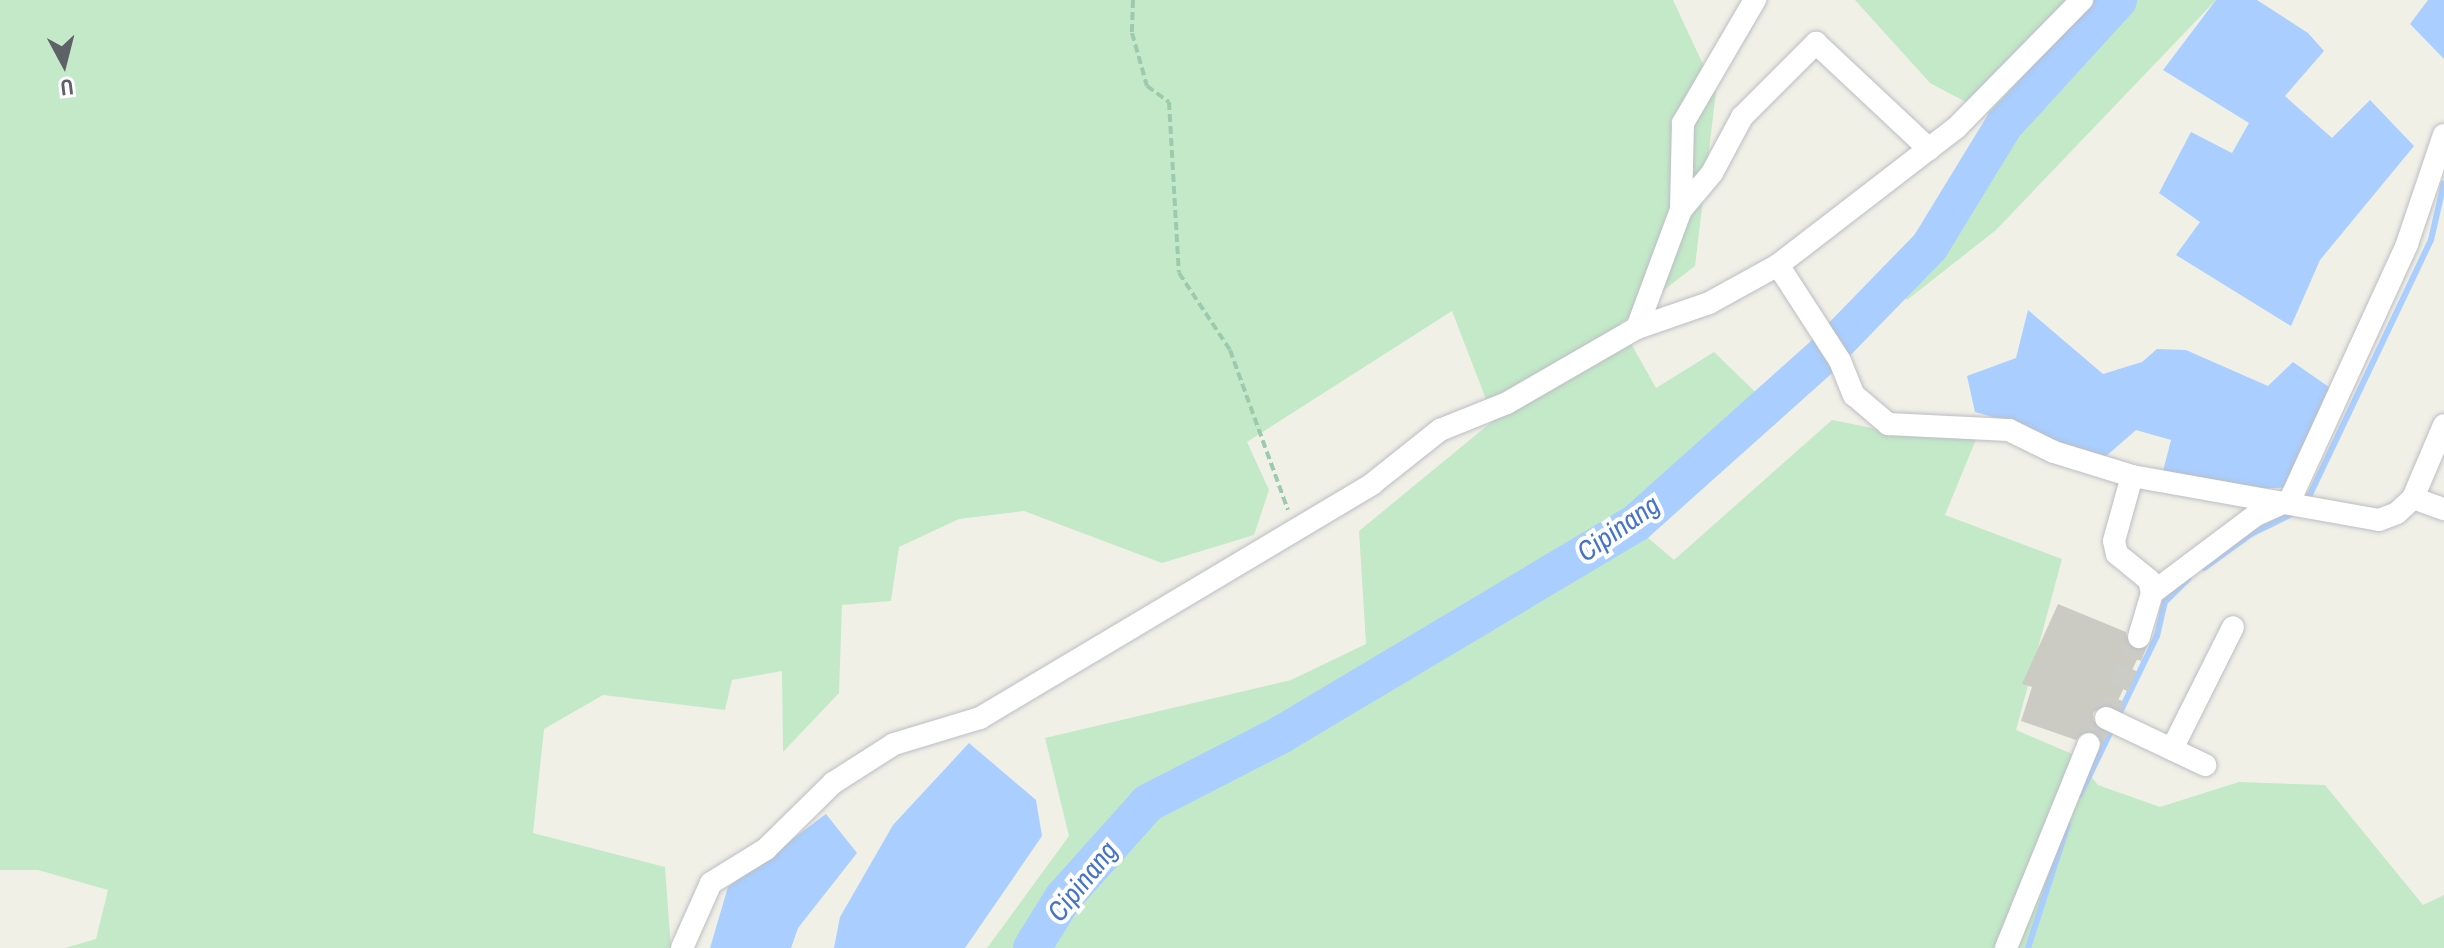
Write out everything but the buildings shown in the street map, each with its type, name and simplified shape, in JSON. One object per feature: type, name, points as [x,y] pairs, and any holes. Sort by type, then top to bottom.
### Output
[{"type":"street","points":[[1637,328],[1681,210],[1683,123],[1755,0]]},
{"type":"street","points":[[682,948],[711,883],[766,849],[833,783],[894,744],[980,718],[1372,484],[1440,430],[1507,403],[1637,328],[1709,303],[1778,265],[1929,149],[2082,0]]},
{"type":"street","points":[[1681,210],[1712,173],[1742,117],[1816,43],[1929,149]]},
{"type":"street","points":[[2302,504],[2407,244],[2444,135]]},
{"type":"street","points":[[1778,265],[1840,361],[1854,395],[1888,424],[2009,430],[2054,452],[2132,476],[2379,520],[2397,513],[2413,498],[2444,425]]},
{"type":"street","points":[[2132,476],[2114,541],[2117,554],[2149,580],[2152,593],[2139,637]]},
{"type":"street","points":[[2413,498],[2444,509]]},
{"type":"street","points":[[2152,593],[2256,515],[2302,504]]},
{"type":"street","points":[[2172,749],[2233,627]]},
{"type":"street","points":[[2115,722],[2205,765]]},
{"type":"street","points":[[2006,948],[2089,744]]},
{"type":"path","points":[[1133,0],[1132,33],[1147,86],[1169,102],[1179,273],[1230,350],[1295,529]]},
{"type":"green space","points":[[0,0],[1673,0],[1716,92],[1695,266],[1620,324],[1656,388],[1714,352],[1777,413],[1640,531],[1674,560],[1832,420],[1887,431],[1979,432],[1945,515],[2062,559],[2016,730],[2072,754],[2098,785],[2160,807],[2239,782],[2325,785],[2423,905],[2444,895],[2444,948],[987,948],[1069,836],[1045,738],[1291,680],[1366,644],[1359,531],[1494,420],[1452,311],[1247,442],[1269,490],[1254,535],[1162,563],[1024,511],[959,519],[899,547],[891,601],[842,605],[839,693],[783,752],[782,671],[732,680],[725,710],[603,695],[544,729],[533,833],[665,867],[671,948],[65,948],[96,939],[108,890],[38,870],[0,870]]},
{"type":"green space","points":[[1855,0],[2216,0],[1996,230],[1907,300],[1886,275],[1930,227],[1996,118],[1930,83]]},
{"type":"water","points":[[2216,0],[2257,0],[2308,33],[2324,51],[2285,96],[2332,138],[2370,100],[2414,146],[2320,260],[2291,326],[2176,255],[2200,222],[2159,193],[2191,132],[2232,153],[2249,123],[2163,70]]},
{"type":"water","points":[[2428,0],[2444,0],[2444,59],[2410,24]]},
{"type":"water","points":[[2028,310],[2103,374],[2142,362],[2157,349],[2186,350],[2268,386],[2293,362],[2336,392],[2299,487],[2201,491],[2161,479],[2171,440],[2136,430],[2105,457],[2084,455],[2021,425],[1975,412],[1967,376],[2016,358]]},
{"type":"water","points":[[969,743],[1036,800],[1042,836],[965,948],[834,948],[840,917],[893,825]]},
{"type":"water","points":[[826,814],[857,853],[798,928],[791,948],[710,948],[728,887]]},
{"type":"waterway","name":"Cipinang","points":[[1032,948],[1063,898],[1148,803],[1282,734],[1636,523],[1827,352],[1930,246],[2004,125],[2118,0]]},
{"type":"waterway","points":[[2307,501],[2431,240],[2444,183]]},
{"type":"waterway","points":[[2204,568],[2251,534],[2300,510]]},
{"type":"waterway","points":[[2080,795],[2157,636],[2165,602],[2188,579]]},
{"type":"waterway","points":[[2028,948],[2068,824]]},
{"type":"tunnel","points":[[2089,744],[2106,718],[2139,637]]}]
